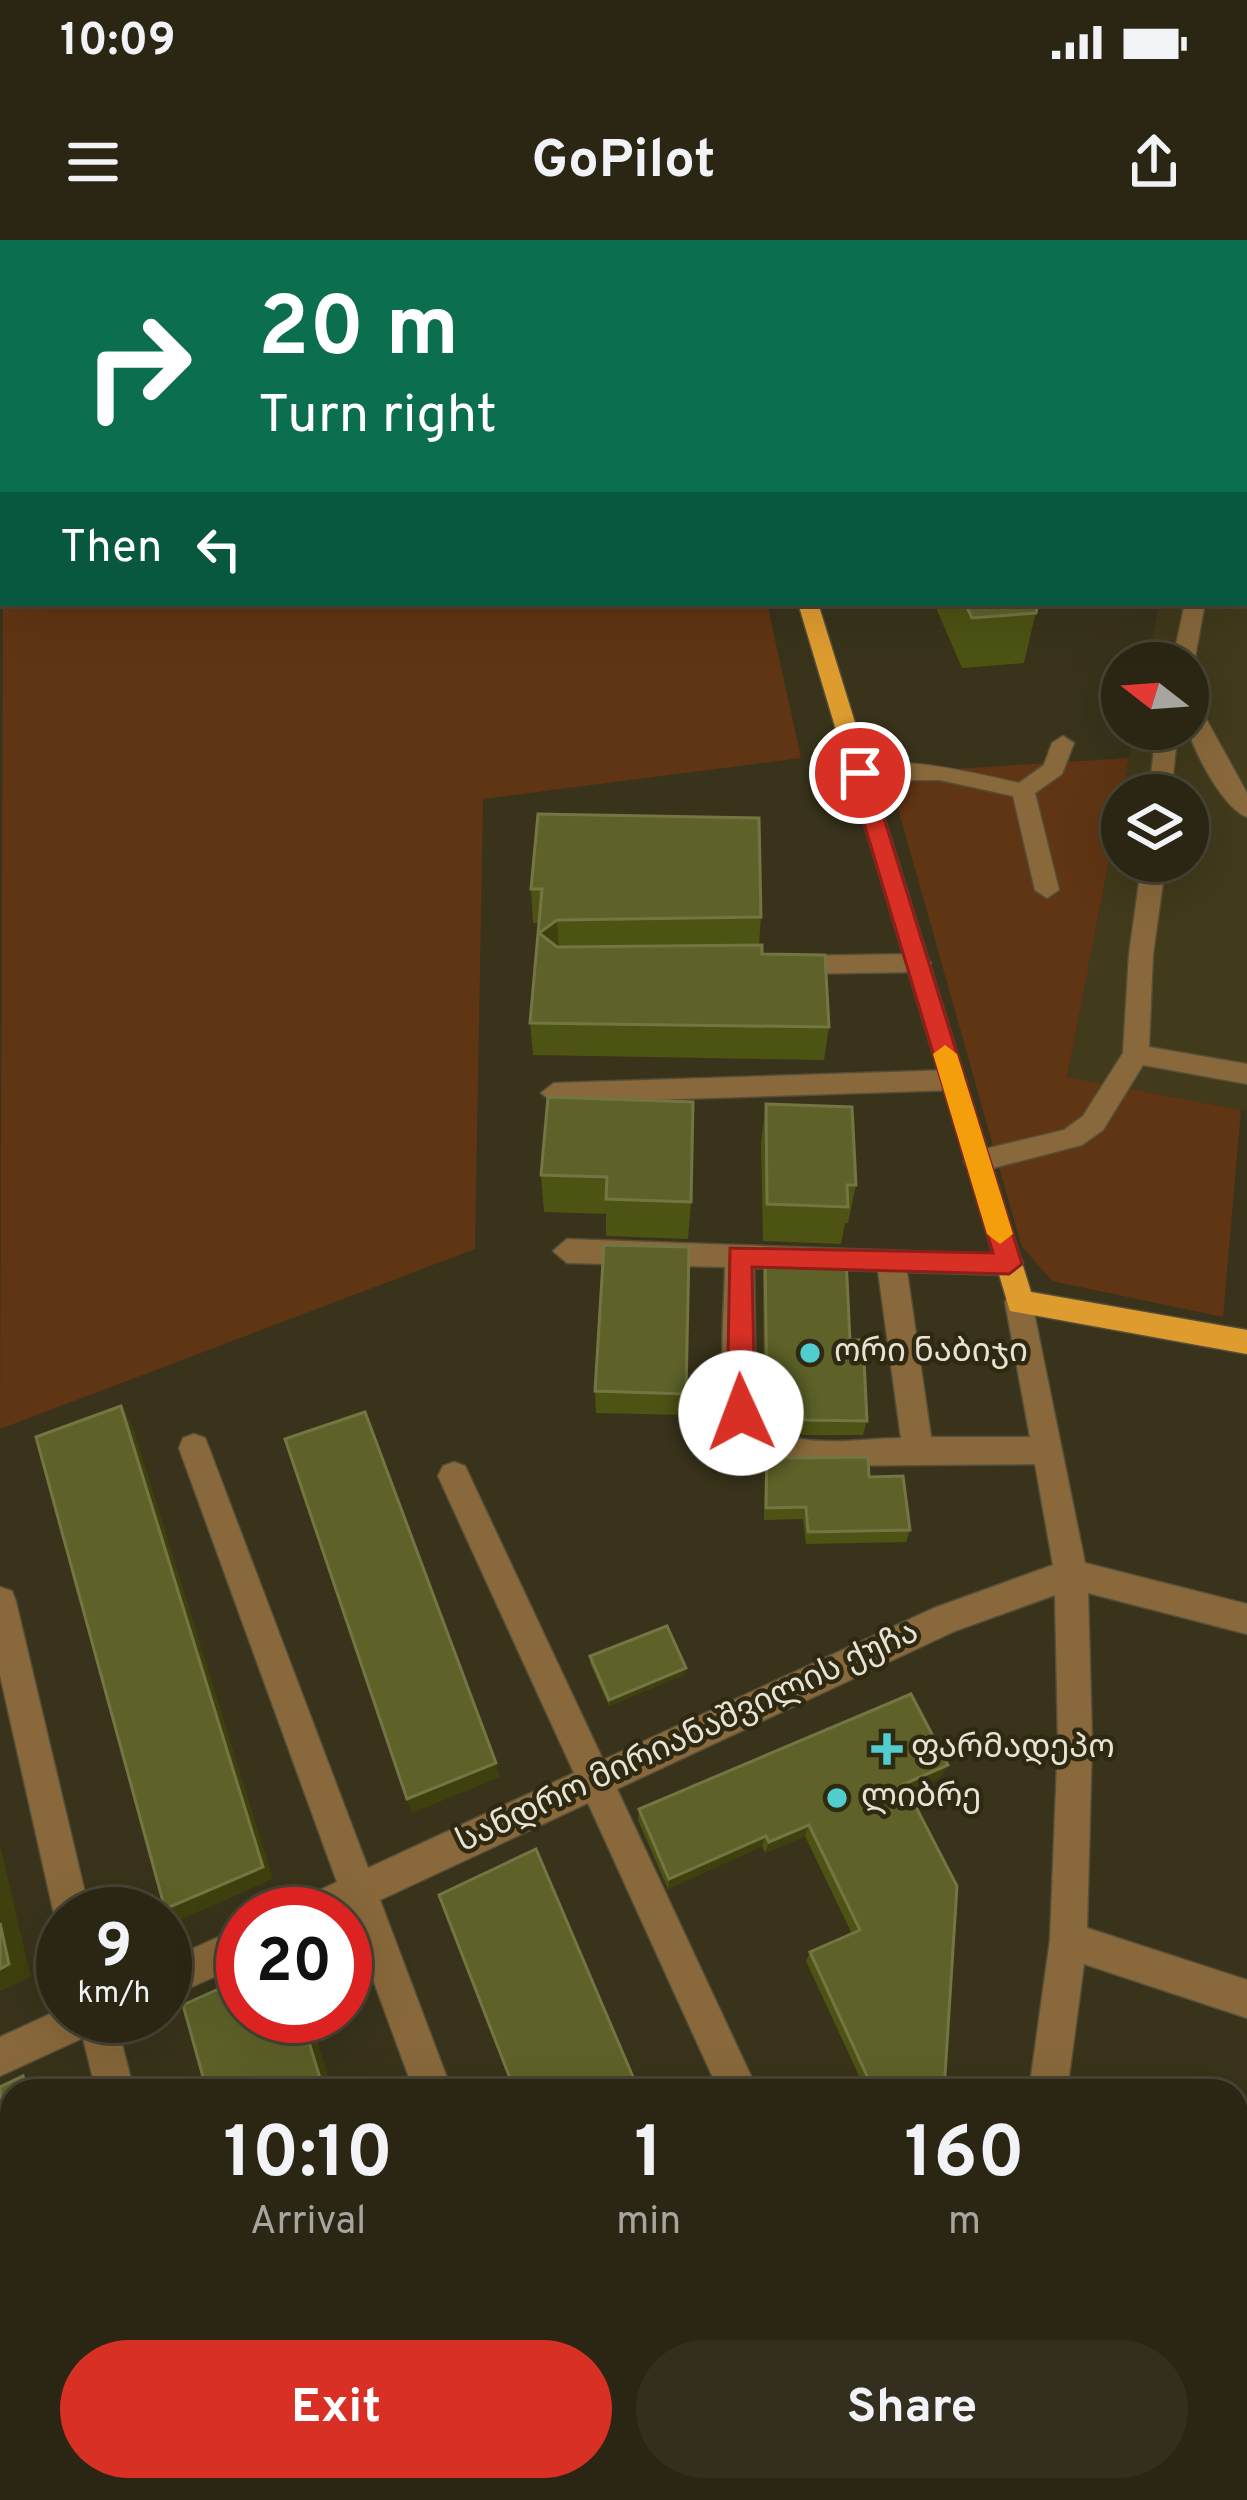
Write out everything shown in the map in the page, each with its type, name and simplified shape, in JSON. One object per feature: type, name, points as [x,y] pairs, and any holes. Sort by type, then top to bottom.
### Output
[{"type":"main road","points":[[809,606],[1020,1302],[1247,1342]]},
{"type":"street","points":[[1187,642],[1194,606]]},
{"type":"street","points":[[860,773],[940,773],[1023,791],[1054,769],[1063,743]]},
{"type":"street","points":[[1209,747],[1247,809]]},
{"type":"street","points":[[1023,791],[1047,890]]},
{"type":"street","points":[[977,1161],[1072,1138],[1093,1123],[1136,1054],[1141,954],[1151,882]]},
{"type":"street","points":[[750,965],[918,963]]},
{"type":"street","points":[[1136,1054],[1247,1074]]},
{"type":"street","points":[[554,1093],[953,1080]]},
{"type":"street","points":[[567,1251],[1009,1264]]},
{"type":"street","points":[[739,1256],[739,1390],[751,1433],[787,1452],[1049,1450]]},
{"type":"street","points":[[891,1260],[918,1451]]},
{"type":"street","points":[[1020,1302],[1071,1574],[1075,1740],[1068,1940],[1050,2079]]},
{"type":"street","points":[[194,1448],[361,1887]]},
{"type":"street","points":[[454,1477],[733,2079]]},
{"type":"street","points":[[1071,1574],[1247,1619]]},
{"type":"street","name":"სანდრო მირიანაშვილის ქუჩა","points":[[368,1887],[946,1618],[1071,1574]]},
{"type":"street","points":[[0,1602],[66,1887]]},
{"type":"street","points":[[372,1918],[430,2079]]},
{"type":"street","points":[[1068,1940],[1247,1999]]},
{"type":"street","points":[[0,2057],[36,2041]]},
{"type":"street","points":[[100,2043],[111,2079]]},
{"type":"shaded area","points":[[3,606],[768,606],[801,758],[483,799],[475,1249],[0,1429]]},
{"type":"shaded area","points":[[1158,606],[1247,606],[1247,1111],[1067,1077],[1105,882],[1209,882],[1209,774],[1126,774],[1131,750],[1209,750],[1209,642],[1152,642]]},
{"type":"shaded area","points":[[1129,758],[1126,774],[1101,774],[1101,882],[1105,882],[1067,1077],[1241,1110],[1223,1317],[1052,1281],[1021,1245],[888,773]]},
{"type":"building","points":[[966,606],[1037,606],[1036,613],[972,618]]},
{"type":"building","points":[[538,814],[759,818],[761,917],[557,920],[539,933],[557,947],[762,945],[762,954],[825,955],[829,1027],[530,1023],[542,889],[531,889]]},
{"type":"building","points":[[548,1097],[693,1102],[691,1202],[606,1199],[607,1177],[541,1175]]},
{"type":"building","points":[[766,1104],[852,1107],[856,1185],[847,1185],[848,1207],[767,1204]]},
{"type":"building","points":[[604,1245],[689,1247],[686,1394],[595,1391]]},
{"type":"building","points":[[765,1256],[846,1258],[850,1340],[863,1340],[867,1421],[806,1420],[774,1407],[767,1399]]},
{"type":"building","points":[[121,1406],[263,1867],[192,1897],[192,1887],[159,1887],[36,1437]]},
{"type":"building","points":[[365,1412],[496,1763],[407,1799],[285,1439]]},
{"type":"building","points":[[767,1450],[790,1458],[868,1457],[869,1477],[903,1476],[910,1530],[808,1532],[806,1507],[766,1508]]},
{"type":"building","points":[[667,1626],[686,1668],[609,1700],[590,1656]]},
{"type":"building","points":[[911,1694],[948,1765],[904,1784],[957,1886],[945,2079],[868,2079],[810,1952],[860,1930],[809,1825],[769,1842],[766,1836],[669,1879],[639,1809]]},
{"type":"building","points":[[536,1849],[634,2079],[510,2079],[439,1895]]},
{"type":"building","points":[[0,1923],[9,1964],[0,1969]]},
{"type":"building","points":[[216,1990],[216,2043],[309,2043],[320,2079],[204,2079],[192,2037],[192,2001]]},
{"type":"slow traffic","points":[[945,1054],[1000,1234]]},
{"type":"place","name":"ორი ნაბიჯი","points":[[810,1353]]},
{"type":"place","name":"ფარმადეპო","points":[[887,1749]]},
{"type":"place","name":"ლიბრე","points":[[837,1798]]},
{"type":"route","points":[[741,1413],[739,1256],[1009,1264],[860,773]]}]
